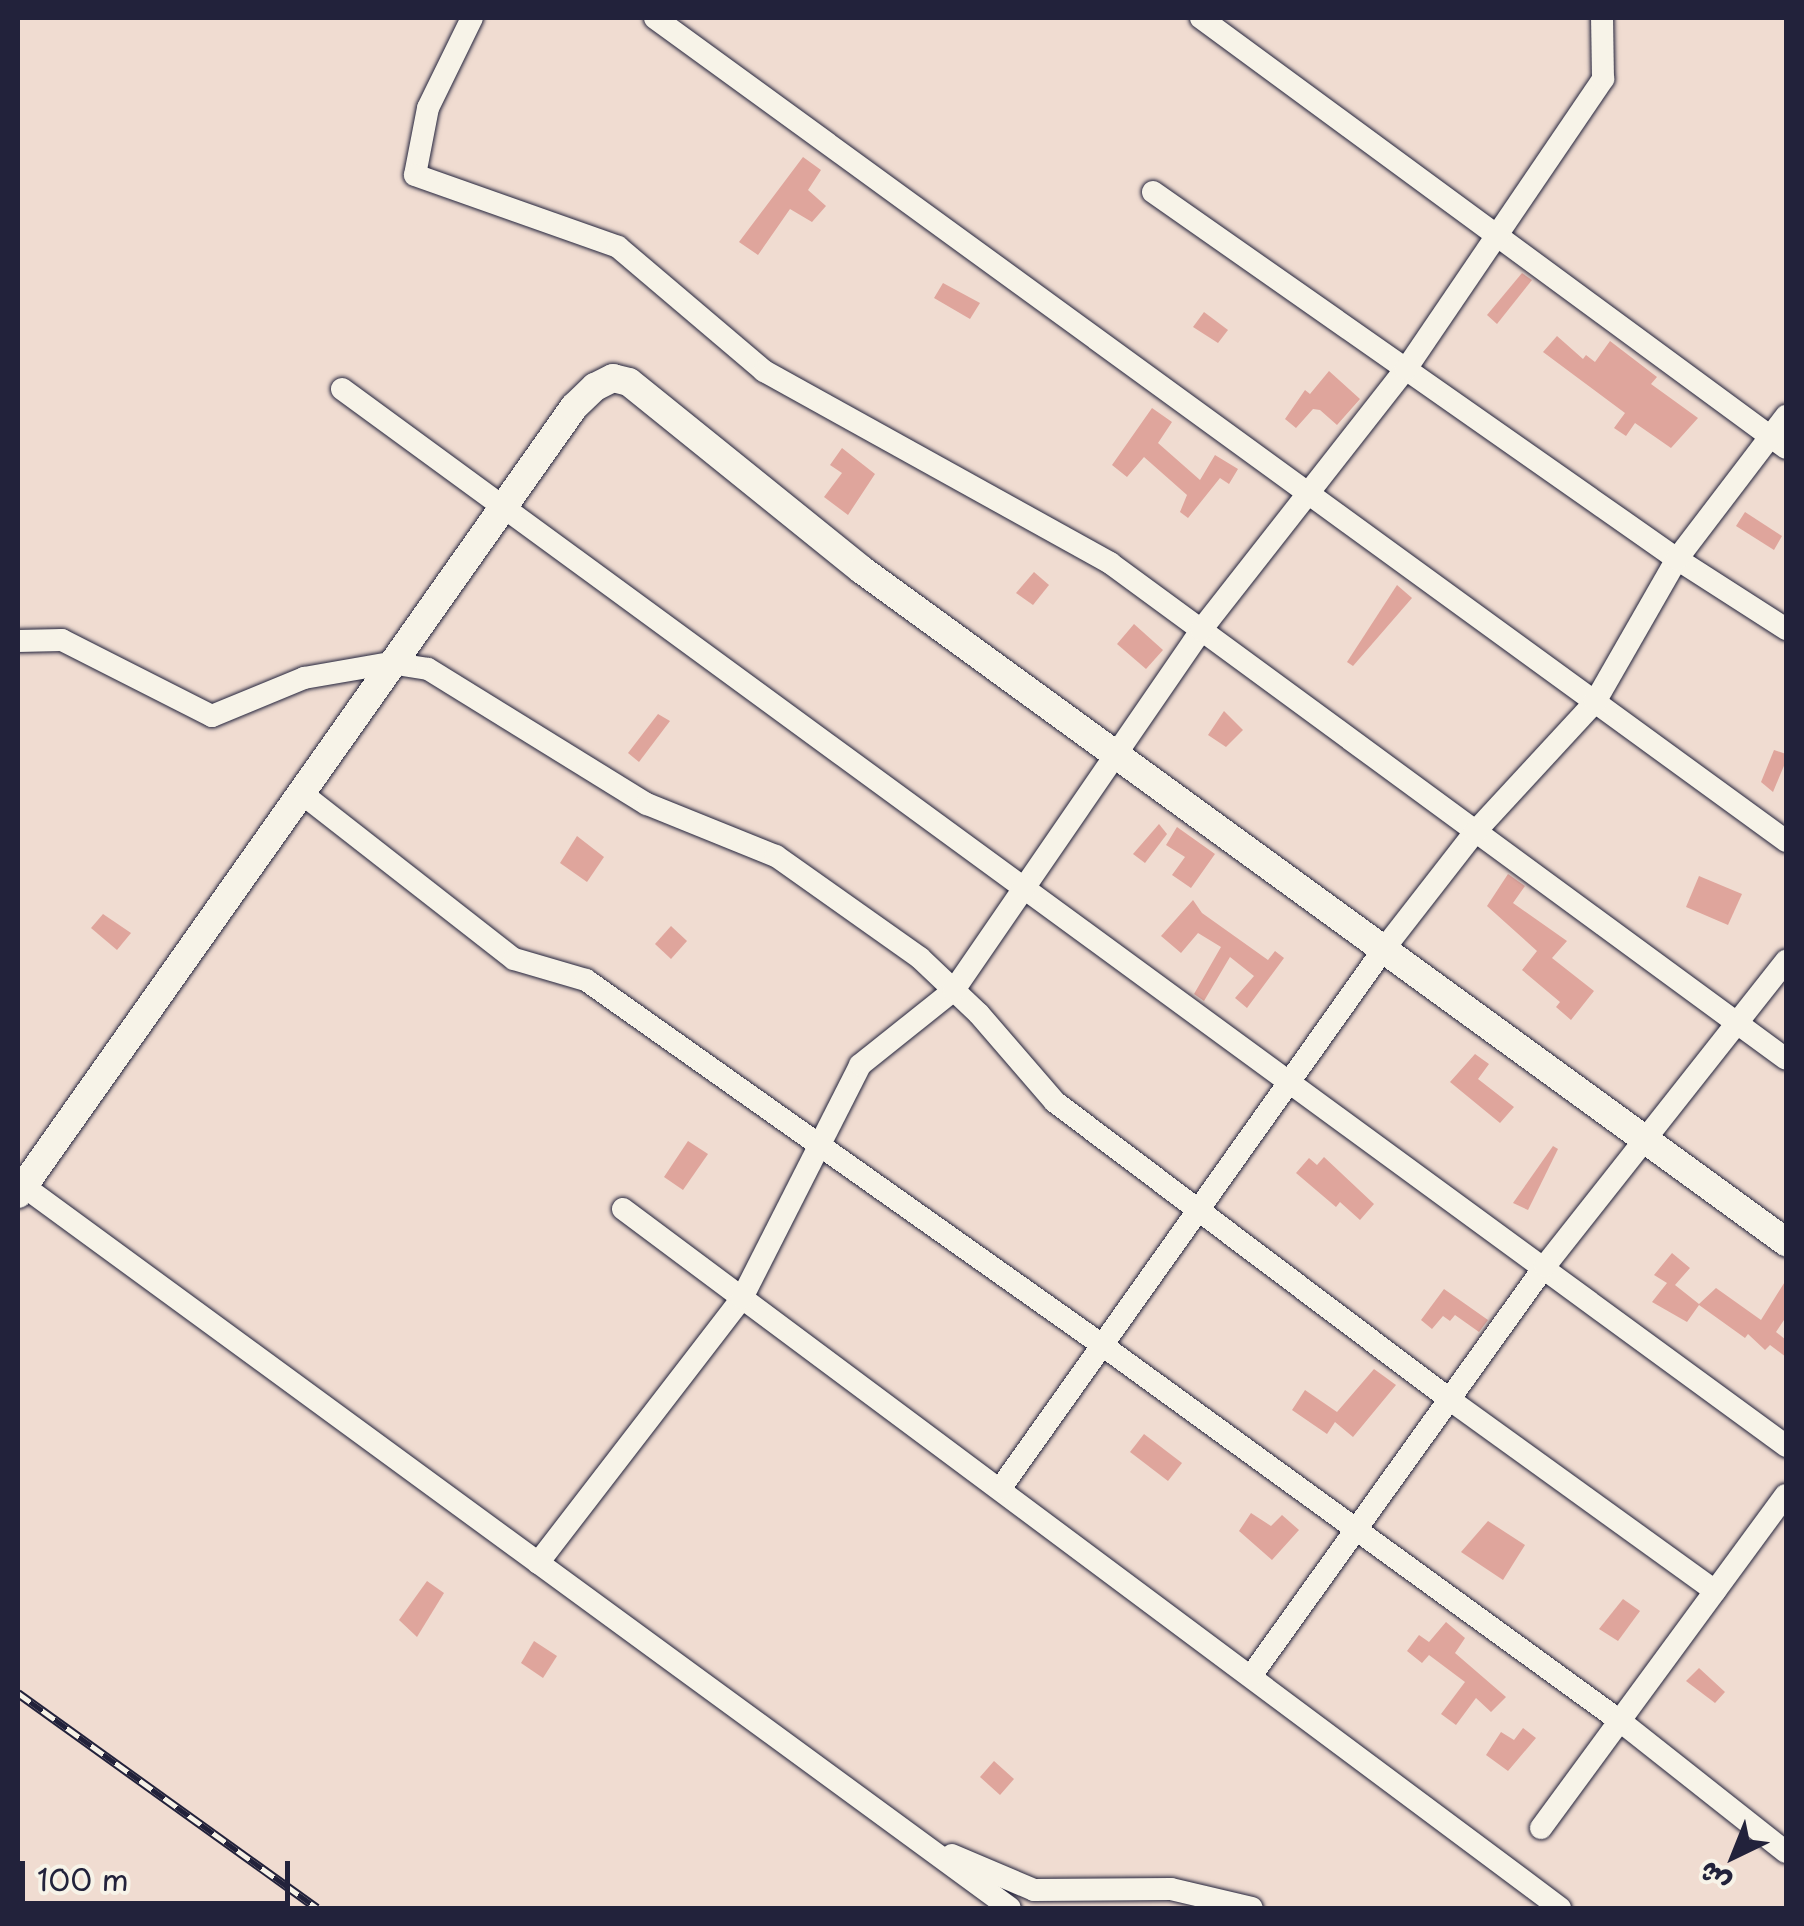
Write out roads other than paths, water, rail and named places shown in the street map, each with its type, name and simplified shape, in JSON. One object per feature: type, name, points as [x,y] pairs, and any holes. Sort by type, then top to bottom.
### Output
[{"type":"main road","points":[[19,1188],[574,406],[595,387],[613,378],[629,382],[862,570],[1786,1242]]},
{"type":"street","points":[[472,18],[428,108],[415,175],[618,247],[764,371],[1110,563],[1786,1059]]},
{"type":"street","points":[[655,18],[1786,841]]},
{"type":"street","points":[[1200,18],[1778,441]]},
{"type":"street","points":[[538,1563],[742,1298],[860,1064],[954,990],[1202,630],[1406,370],[1602,79],[1602,18]]},
{"type":"street","points":[[1154,192],[1677,560],[1786,630]]},
{"type":"street","points":[[342,389],[1786,1446]]},
{"type":"street","points":[[1000,1489],[1383,950],[1476,832],[1595,702],[1677,560],[1778,441],[1786,416]]},
{"type":"street","points":[[18,641],[62,640],[212,716],[304,678],[390,663],[428,668],[647,804],[776,856],[920,958],[1055,1102],[1449,1398],[1715,1591]]},
{"type":"street","points":[[300,792],[514,958],[586,980],[1102,1345],[1620,1721],[1786,1852]]},
{"type":"street","points":[[1251,1676],[1545,1266],[1786,961]]},
{"type":"street","points":[[19,1188],[1010,1908]]},
{"type":"street","points":[[623,1209],[1560,1908]]},
{"type":"street","points":[[1541,1828],[1786,1495]]},
{"type":"street","points":[[917,1840],[1034,1890],[1171,1889],[1252,1908]]},
{"type":"railway","points":[[18,1693],[317,1908]]}]
